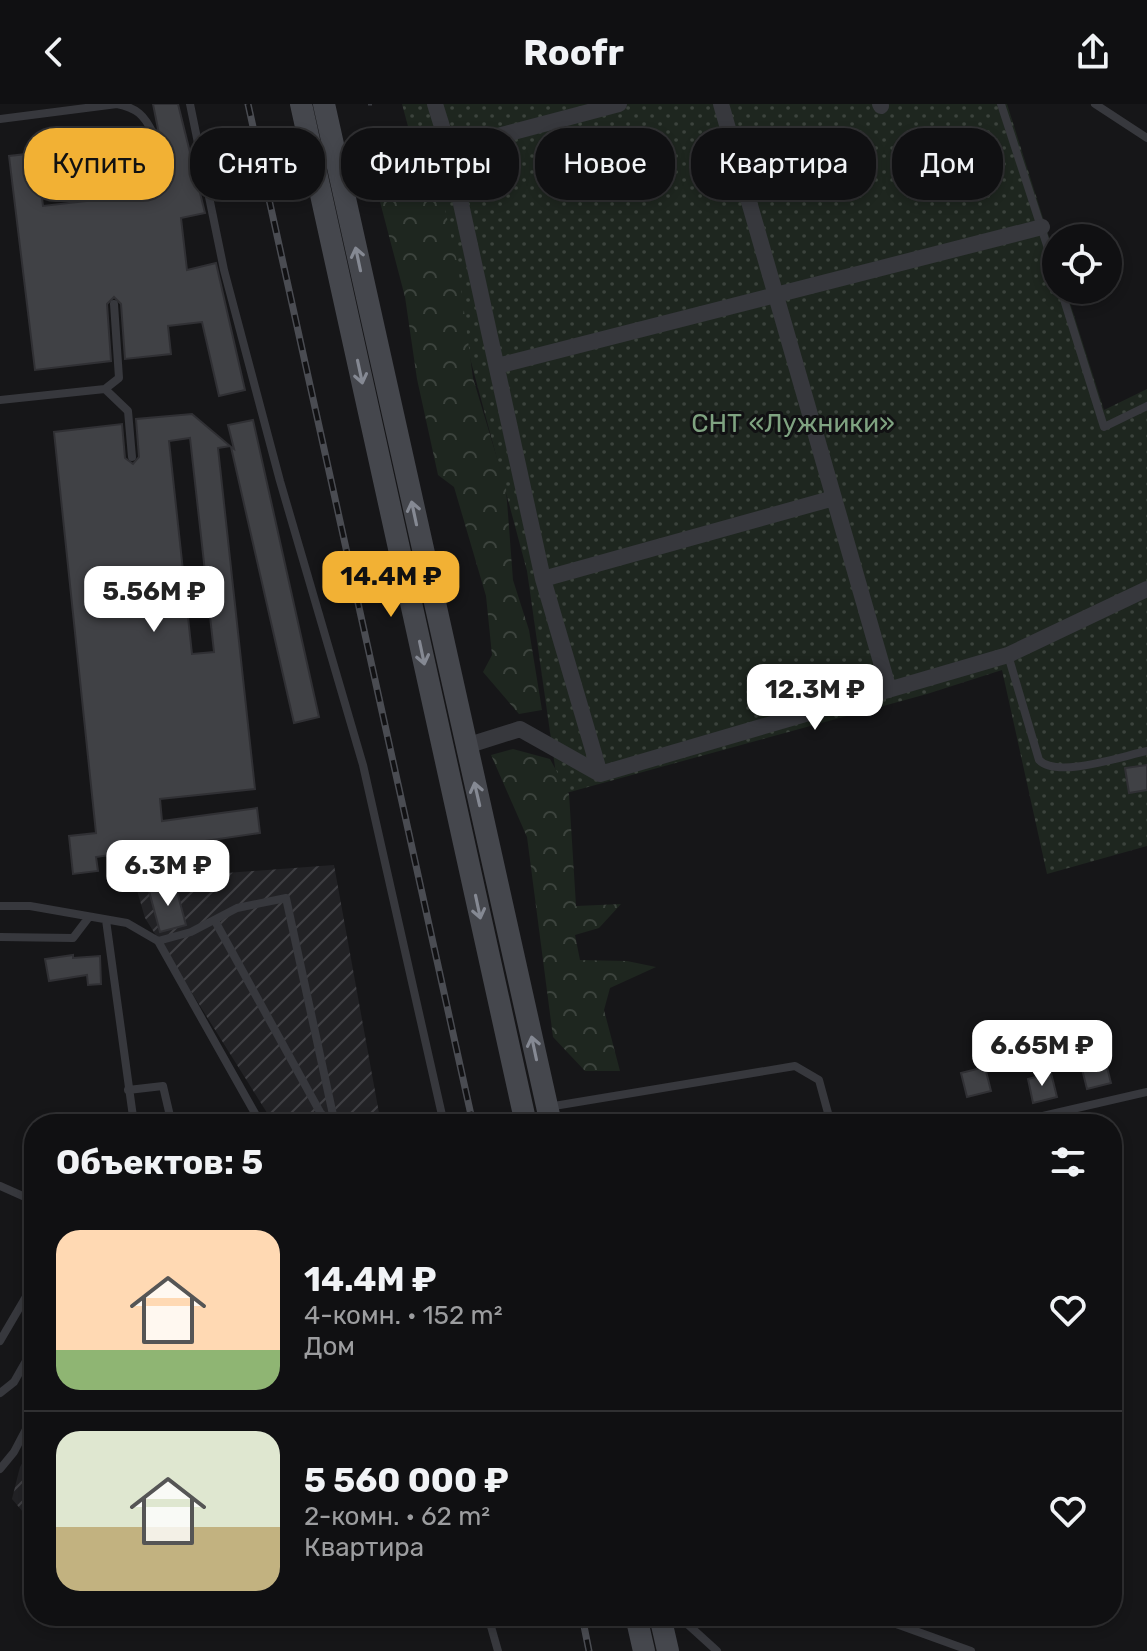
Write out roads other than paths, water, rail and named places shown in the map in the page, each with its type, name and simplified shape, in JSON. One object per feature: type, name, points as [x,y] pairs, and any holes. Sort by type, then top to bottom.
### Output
[{"type":"main road","points":[[301,104],[524,1114]]},
{"type":"main road","points":[[324,104],[549,1114]]},
{"type":"main road","points":[[638,1626],[644,1651]]},
{"type":"main road","points":[[662,1626],[668,1651]]},
{"type":"street","points":[[435,104],[442,128]]},
{"type":"street","points":[[519,130],[619,104]]},
{"type":"street","points":[[721,104],[889,690]]},
{"type":"street","points":[[460,200],[543,579],[600,774]]},
{"type":"street","points":[[497,366],[1042,227]]},
{"type":"street","points":[[543,579],[834,498]]},
{"type":"street","points":[[466,746],[520,729],[600,774],[1008,655],[1147,589]]},
{"type":"lane","points":[[0,119],[28,109],[117,104],[133,107],[146,118],[151,128]]},
{"type":"lane","points":[[190,104],[228,286],[280,481],[363,765],[442,1114]]},
{"type":"lane","points":[[1001,104],[1042,227]]},
{"type":"lane","points":[[1095,104],[1147,138]]},
{"type":"lane","points":[[0,400],[105,389],[119,378],[114,304]]},
{"type":"lane","points":[[1065,304],[1104,427],[1147,406]]},
{"type":"lane","points":[[105,389],[128,411],[132,457]]},
{"type":"lane","points":[[1008,655],[1039,760],[1045,766],[1060,770],[1147,751]]},
{"type":"lane","points":[[158,941],[215,921],[237,908],[286,898],[330,1114]]},
{"type":"lane","points":[[0,906],[30,906],[127,923],[158,941],[255,1114]]},
{"type":"lane","points":[[0,937],[73,938],[89,917]]},
{"type":"lane","points":[[106,920],[132,1114]]},
{"type":"lane","points":[[215,921],[322,1114]]},
{"type":"lane","points":[[559,1114],[795,1066],[819,1080],[828,1114]]},
{"type":"lane","points":[[128,1090],[163,1086],[170,1114]]},
{"type":"lane","points":[[1051,1114],[1147,1092]]},
{"type":"lane","points":[[0,1186],[24,1197]]},
{"type":"lane","points":[[0,1341],[24,1300]]},
{"type":"lane","points":[[0,1393],[14,1382],[24,1364]]},
{"type":"lane","points":[[0,1469],[24,1433]]},
{"type":"lane","points":[[491,1626],[498,1651]]},
{"type":"lane","points":[[690,1626],[717,1651]]},
{"type":"lane","points":[[902,1626],[971,1651]]},
{"type":"railway","points":[[248,104],[471,1114]]},
{"type":"railway","points":[[584,1626],[589,1651]]},
{"type":"park label","name":"СНТ «Лужники»","points":[[793,423]]}]
